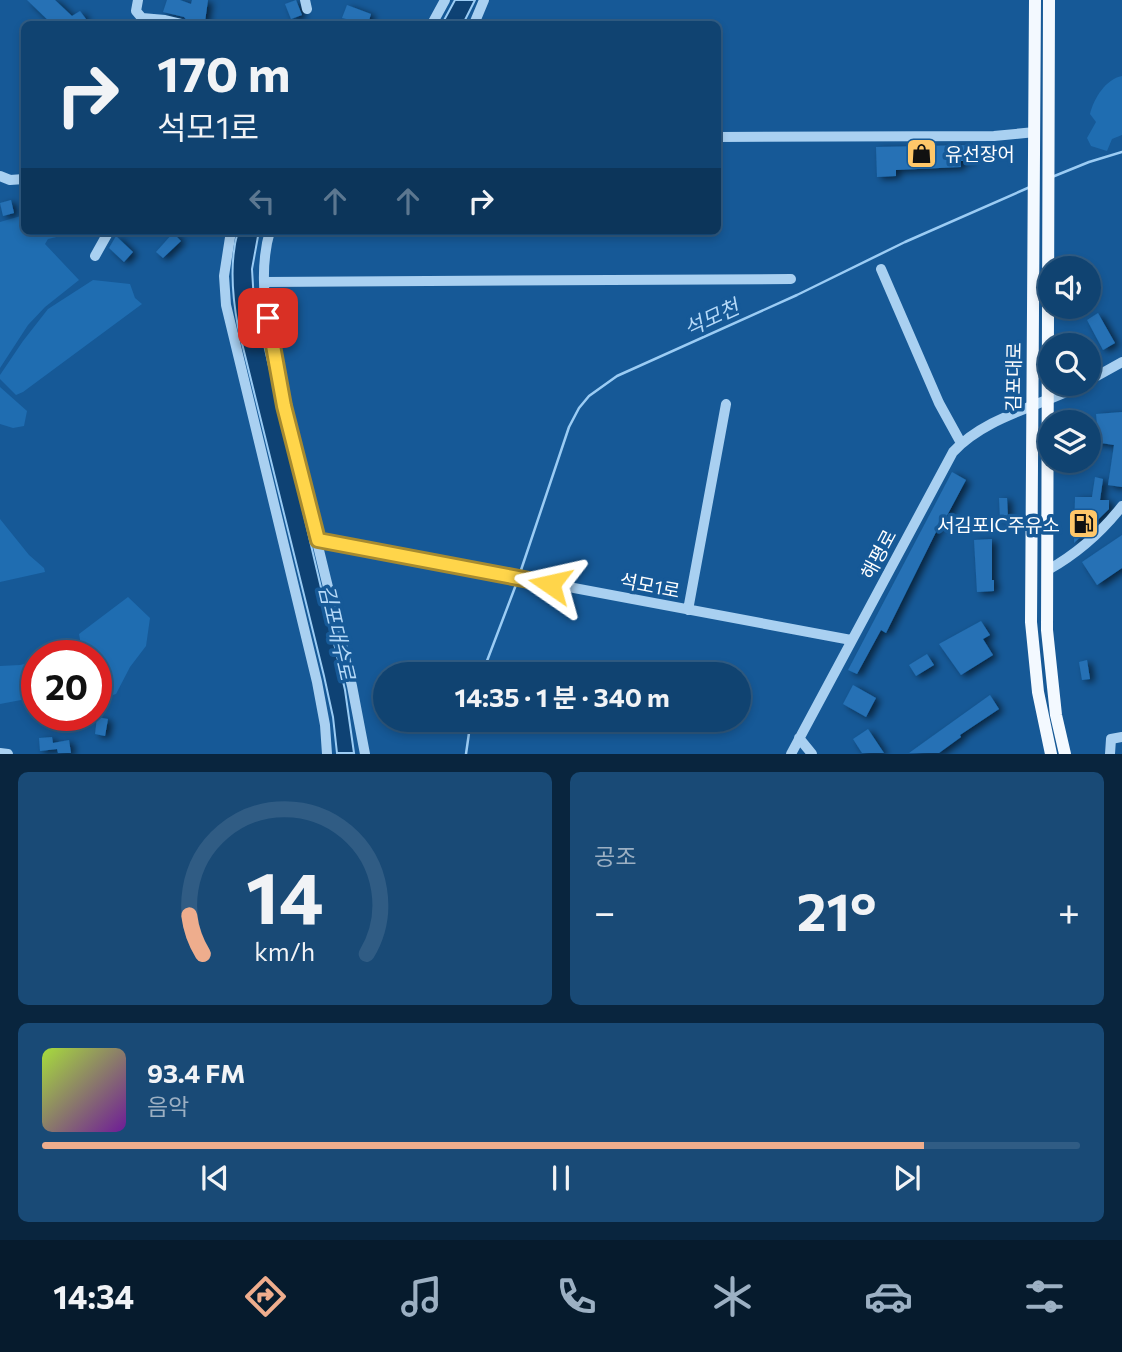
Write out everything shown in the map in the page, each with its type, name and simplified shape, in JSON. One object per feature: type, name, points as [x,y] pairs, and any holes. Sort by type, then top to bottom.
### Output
[{"type":"main road","name":"김포대로","points":[[1035,0],[1035,132],[1042,148],[1049,204],[1047,630],[1050,674],[1065,754]]},
{"type":"main road","name":"김포대로","points":[[1049,0],[1042,148],[1035,214],[1031,408],[1034,658],[1043,721],[1051,754]]},
{"type":"main road","points":[[1032,459],[1040,461],[1041,476],[1048,485]]},
{"type":"lane","points":[[138,0],[136,11],[142,18],[169,21]]},
{"type":"lane","points":[[434,21],[445,0]]},
{"type":"lane","points":[[475,21],[484,0]]},
{"type":"lane","points":[[721,137],[994,136],[1035,132]]},
{"type":"lane","points":[[0,176],[10,180],[21,178]]},
{"type":"lane","points":[[95,257],[107,235]]},
{"type":"lane","points":[[230,235],[225,268],[226,305],[317,682],[327,754]]},
{"type":"lane","points":[[269,235],[265,252],[264,282],[275,360],[352,686],[365,754]]},
{"type":"lane","points":[[881,269],[939,403],[961,443]]},
{"type":"lane","points":[[264,282],[791,279]]},
{"type":"lane","name":"해평로","points":[[1101,374],[1122,362]]},
{"type":"lane","name":"해평로","points":[[791,754],[948,460],[961,443],[1004,418],[1058,396]]},
{"type":"lane","points":[[688,610],[726,404]]},
{"type":"lane","points":[[1048,570],[1090,542],[1122,506]]},
{"type":"lane","name":"석모1로","points":[[318,540],[851,640]]},
{"type":"lane","points":[[1110,754],[1111,739],[1122,737]]},
{"type":"lane","points":[[799,738],[812,754]]},
{"type":"lane","points":[[0,752],[8,754]]},
{"type":"shaded area","points":[[455,0],[475,0],[464,21],[444,21]]},
{"type":"shaded area","points":[[1122,76],[1122,135],[1112,139],[1107,151],[1091,146],[1087,138],[1096,122],[1090,114],[1094,102],[1106,85]]},
{"type":"shaded area","points":[[21,216],[21,235],[65,235],[48,239],[45,244],[79,280],[45,307],[28,325],[0,368],[0,222]]},
{"type":"shaded area","points":[[237,235],[258,235],[252,269],[254,302],[345,690],[354,753],[337,753],[324,676],[238,327],[232,279]]},
{"type":"shaded area","points":[[93,280],[130,284],[135,298],[142,304],[16,395],[0,379],[0,375],[48,309]]},
{"type":"shaded area","points":[[0,387],[27,411],[24,426],[13,428],[0,424]]},
{"type":"shaded area","points":[[0,519],[29,555],[44,568],[45,572],[0,582]]},
{"type":"shaded area","points":[[128,597],[150,618],[146,646],[130,667],[116,694],[112,695],[112,640],[80,640],[79,634]]},
{"type":"shaded area","points":[[20,665],[21,700],[0,704],[0,666]]},
{"type":"building","points":[[27,0],[55,0],[72,16],[80,11],[86,19],[83,21],[49,21]]},
{"type":"building","points":[[167,0],[180,0],[191,4],[192,0],[208,0],[205,21],[187,21],[184,17],[163,12]]},
{"type":"building","points":[[296,0],[302,15],[291,19],[285,4]]},
{"type":"building","points":[[347,5],[371,14],[369,21],[342,18]]},
{"type":"building","points":[[971,145],[971,161],[960,161],[961,167],[896,170],[896,176],[877,177],[876,147]]},
{"type":"building","points":[[11,200],[14,213],[3,216],[0,203]]},
{"type":"building","points":[[171,235],[181,241],[163,258],[156,252]]},
{"type":"building","points":[[116,236],[133,252],[124,262],[109,248]]},
{"type":"building","points":[[1101,318],[1115,343],[1103,350],[1101,333],[1094,333],[1087,320]]},
{"type":"building","points":[[1122,412],[1122,487],[1108,485],[1114,445],[1101,443],[1101,414]]},
{"type":"building","points":[[952,472],[966,480],[942,525],[940,524],[886,633],[881,630],[857,674],[848,670]]},
{"type":"building","points":[[1095,477],[1103,479],[1100,500],[1109,500],[1109,509],[1074,543],[1075,497],[1092,497]]},
{"type":"building","points":[[999,498],[1007,498],[1008,518],[1000,519]]},
{"type":"building","points":[[1122,535],[1122,568],[1097,585],[1082,562]]},
{"type":"building","points":[[992,539],[994,591],[977,592],[974,540]]},
{"type":"building","points":[[981,621],[990,635],[983,639],[993,655],[961,675],[939,644]]},
{"type":"building","points":[[927,654],[934,665],[916,676],[909,665]]},
{"type":"building","points":[[1087,660],[1090,679],[1082,680],[1079,662]]},
{"type":"building","points":[[853,685],[876,698],[866,717],[843,704]]},
{"type":"building","points":[[990,695],[999,709],[939,753],[909,753]]},
{"type":"building","points":[[868,729],[884,753],[862,753],[853,739]]},
{"type":"building","points":[[95,731],[106,731],[105,736],[95,734]]},
{"type":"building","points":[[52,737],[53,743],[69,740],[71,753],[58,753],[57,749],[40,751],[39,738]]},
{"type":"waterway","name":"석모천","points":[[1052,177],[1122,152]]},
{"type":"waterway","name":"석모천","points":[[519,576],[569,427],[589,396],[617,376],[1030,187]]},
{"type":"waterway","name":"석모천","points":[[487,662],[517,582]]},
{"type":"waterway","name":"석모천","points":[[466,754],[469,732]]},
{"type":"place","name":"유선장어","points":[[922,153]]},
{"type":"place","name":"서김포IC주유소","points":[[1083,524]]},
{"type":"route","points":[[268,318],[284,406],[318,540],[550,584]]},
{"type":"water label","name":"김포대수로","points":[[338,632]]}]
